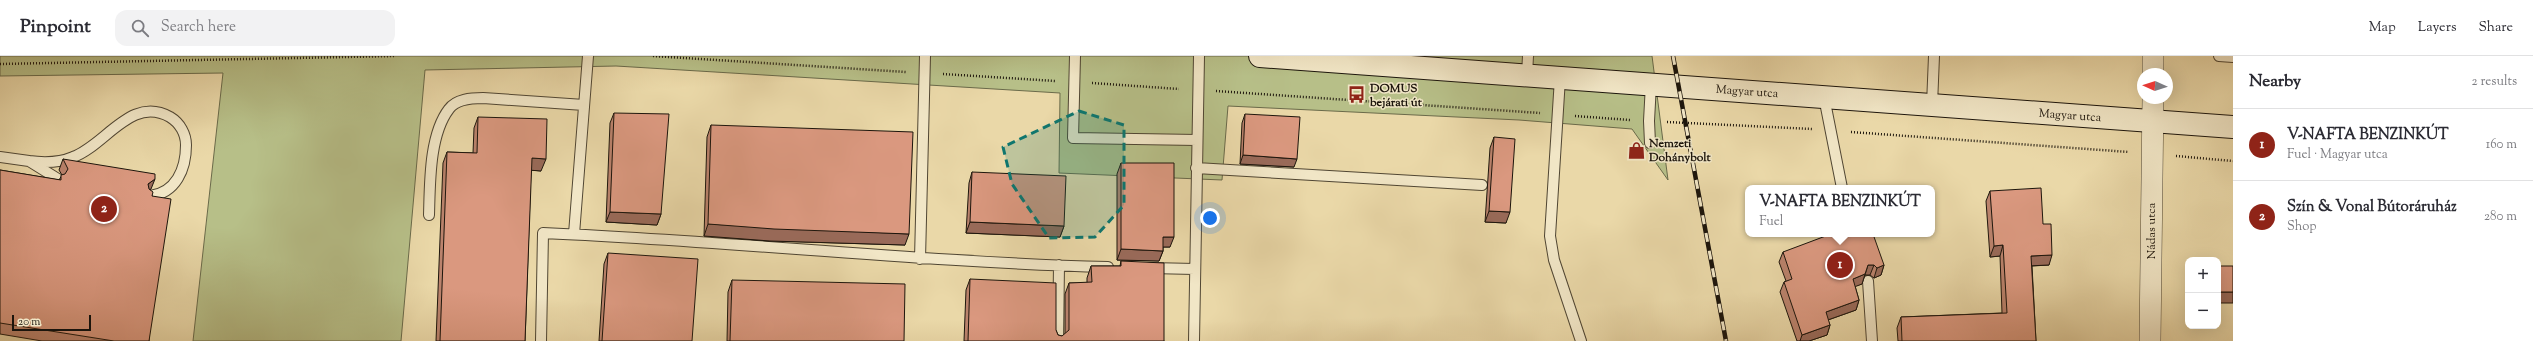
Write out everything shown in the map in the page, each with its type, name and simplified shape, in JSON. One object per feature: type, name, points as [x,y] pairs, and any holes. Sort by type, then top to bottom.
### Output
[{"type":"main road","name":"Magyar utca","points":[[1261,56],[1528,66],[1560,78],[2233,127]]},
{"type":"street","points":[[2153,56],[2153,68]]},
{"type":"street","name":"Nádas utca","points":[[2150,341],[2153,104]]},
{"type":"lane","points":[[574,234],[588,56]]},
{"type":"lane","points":[[920,259],[925,56]]},
{"type":"lane","points":[[1075,56],[1073,138],[1197,140]]},
{"type":"lane","points":[[1194,341],[1199,56]]},
{"type":"lane","points":[[1932,105],[1934,56]]},
{"type":"lane","points":[[2219,56],[2233,57]]},
{"type":"lane","points":[[1560,78],[1550,236],[1554,260],[1582,341]]},
{"type":"lane","points":[[1650,143],[1649,121],[1651,84]]},
{"type":"lane","points":[[1824,97],[1832,130],[1841,185]]},
{"type":"lane","points":[[429,215],[431,161],[438,133],[449,109],[456,103],[468,98],[483,98],[584,105]]},
{"type":"lane","points":[[0,157],[29,161],[54,162],[74,157],[97,144],[125,119],[137,113],[156,112],[169,117],[179,125],[186,143],[186,155],[181,173],[175,184],[166,192],[150,196]]},
{"type":"lane","points":[[29,161],[58,179]]},
{"type":"lane","points":[[1196,168],[1482,185]]},
{"type":"lane","points":[[541,341],[543,233],[920,259],[1120,267]]},
{"type":"lane","points":[[1058,341],[1059,265]]},
{"type":"lane","points":[[1142,268],[1195,269]]},
{"type":"lane","points":[[1868,281],[1872,341]]},
{"type":"path","points":[[0,64],[395,56]]},
{"type":"path","points":[[653,56],[1198,90],[1649,121],[1832,130],[2152,154],[2233,162]]},
{"type":"highlighted area","points":[[1079,111],[1124,125],[1124,205],[1095,237],[1049,238],[1012,184],[1003,147]]},
{"type":"green space","points":[[0,56],[1652,56],[1668,180],[1632,129],[1519,120],[1228,106],[1222,180],[1059,173],[1060,93],[616,66],[425,70],[401,341],[193,341],[223,73],[0,76]]},
{"type":"building","points":[[614,113],[669,114],[661,214],[610,212]]},
{"type":"building","points":[[1245,114],[1300,117],[1297,159],[1243,155]]},
{"type":"building","points":[[478,117],[547,119],[546,159],[532,158],[525,341],[440,341],[447,152],[477,153]]},
{"type":"building","points":[[711,125],[913,132],[909,234],[774,229],[708,224]]},
{"type":"building","points":[[1494,137],[1515,139],[1510,212],[1489,211]]},
{"type":"building","points":[[63,159],[155,174],[155,179],[148,184],[149,189],[153,192],[152,196],[171,199],[149,341],[114,341],[0,323],[0,170],[61,180],[61,175],[65,174],[68,169]]},
{"type":"building","points":[[1121,163],[1174,163],[1174,237],[1163,237],[1163,251],[1121,249]]},
{"type":"building","points":[[972,172],[1066,176],[1064,226],[970,222]]},
{"type":"building","points":[[2041,188],[2043,224],[2051,224],[2052,255],[2031,256],[2036,341],[1902,341],[1901,317],[2007,313],[2003,245],[1994,246],[1990,191]]},
{"type":"building","points":[[1823,237],[1874,237],[1884,265],[1877,268],[1874,265],[1868,265],[1865,274],[1853,279],[1859,300],[1826,312],[1830,325],[1802,335],[1784,282],[1792,279],[1783,252]]},
{"type":"building","points":[[608,253],[698,259],[692,341],[602,341]]},
{"type":"building","points":[[1121,261],[1164,263],[1164,341],[968,341],[970,279],[1056,283],[1056,330],[1058,335],[1062,336],[1069,330],[1069,283],[1092,282],[1091,266],[1121,266]]},
{"type":"building","points":[[2221,266],[2233,266],[2233,292],[2221,292]]},
{"type":"building","points":[[732,280],[905,284],[904,341],[730,341]]},
{"type":"railway","points":[[1673,56],[1726,341]]},
{"type":"place","name":"DOMUS bejárati út","points":[[1357,95]]},
{"type":"place","name":"Nemzeti Dohánybolt","points":[[1636,150]]},
{"type":"place","name":"Szín & Vonal Bútoráruház","points":[[104,209]]},
{"type":"place","name":"V-NAFTA BENZINKÚT","points":[[1840,265]]}]
